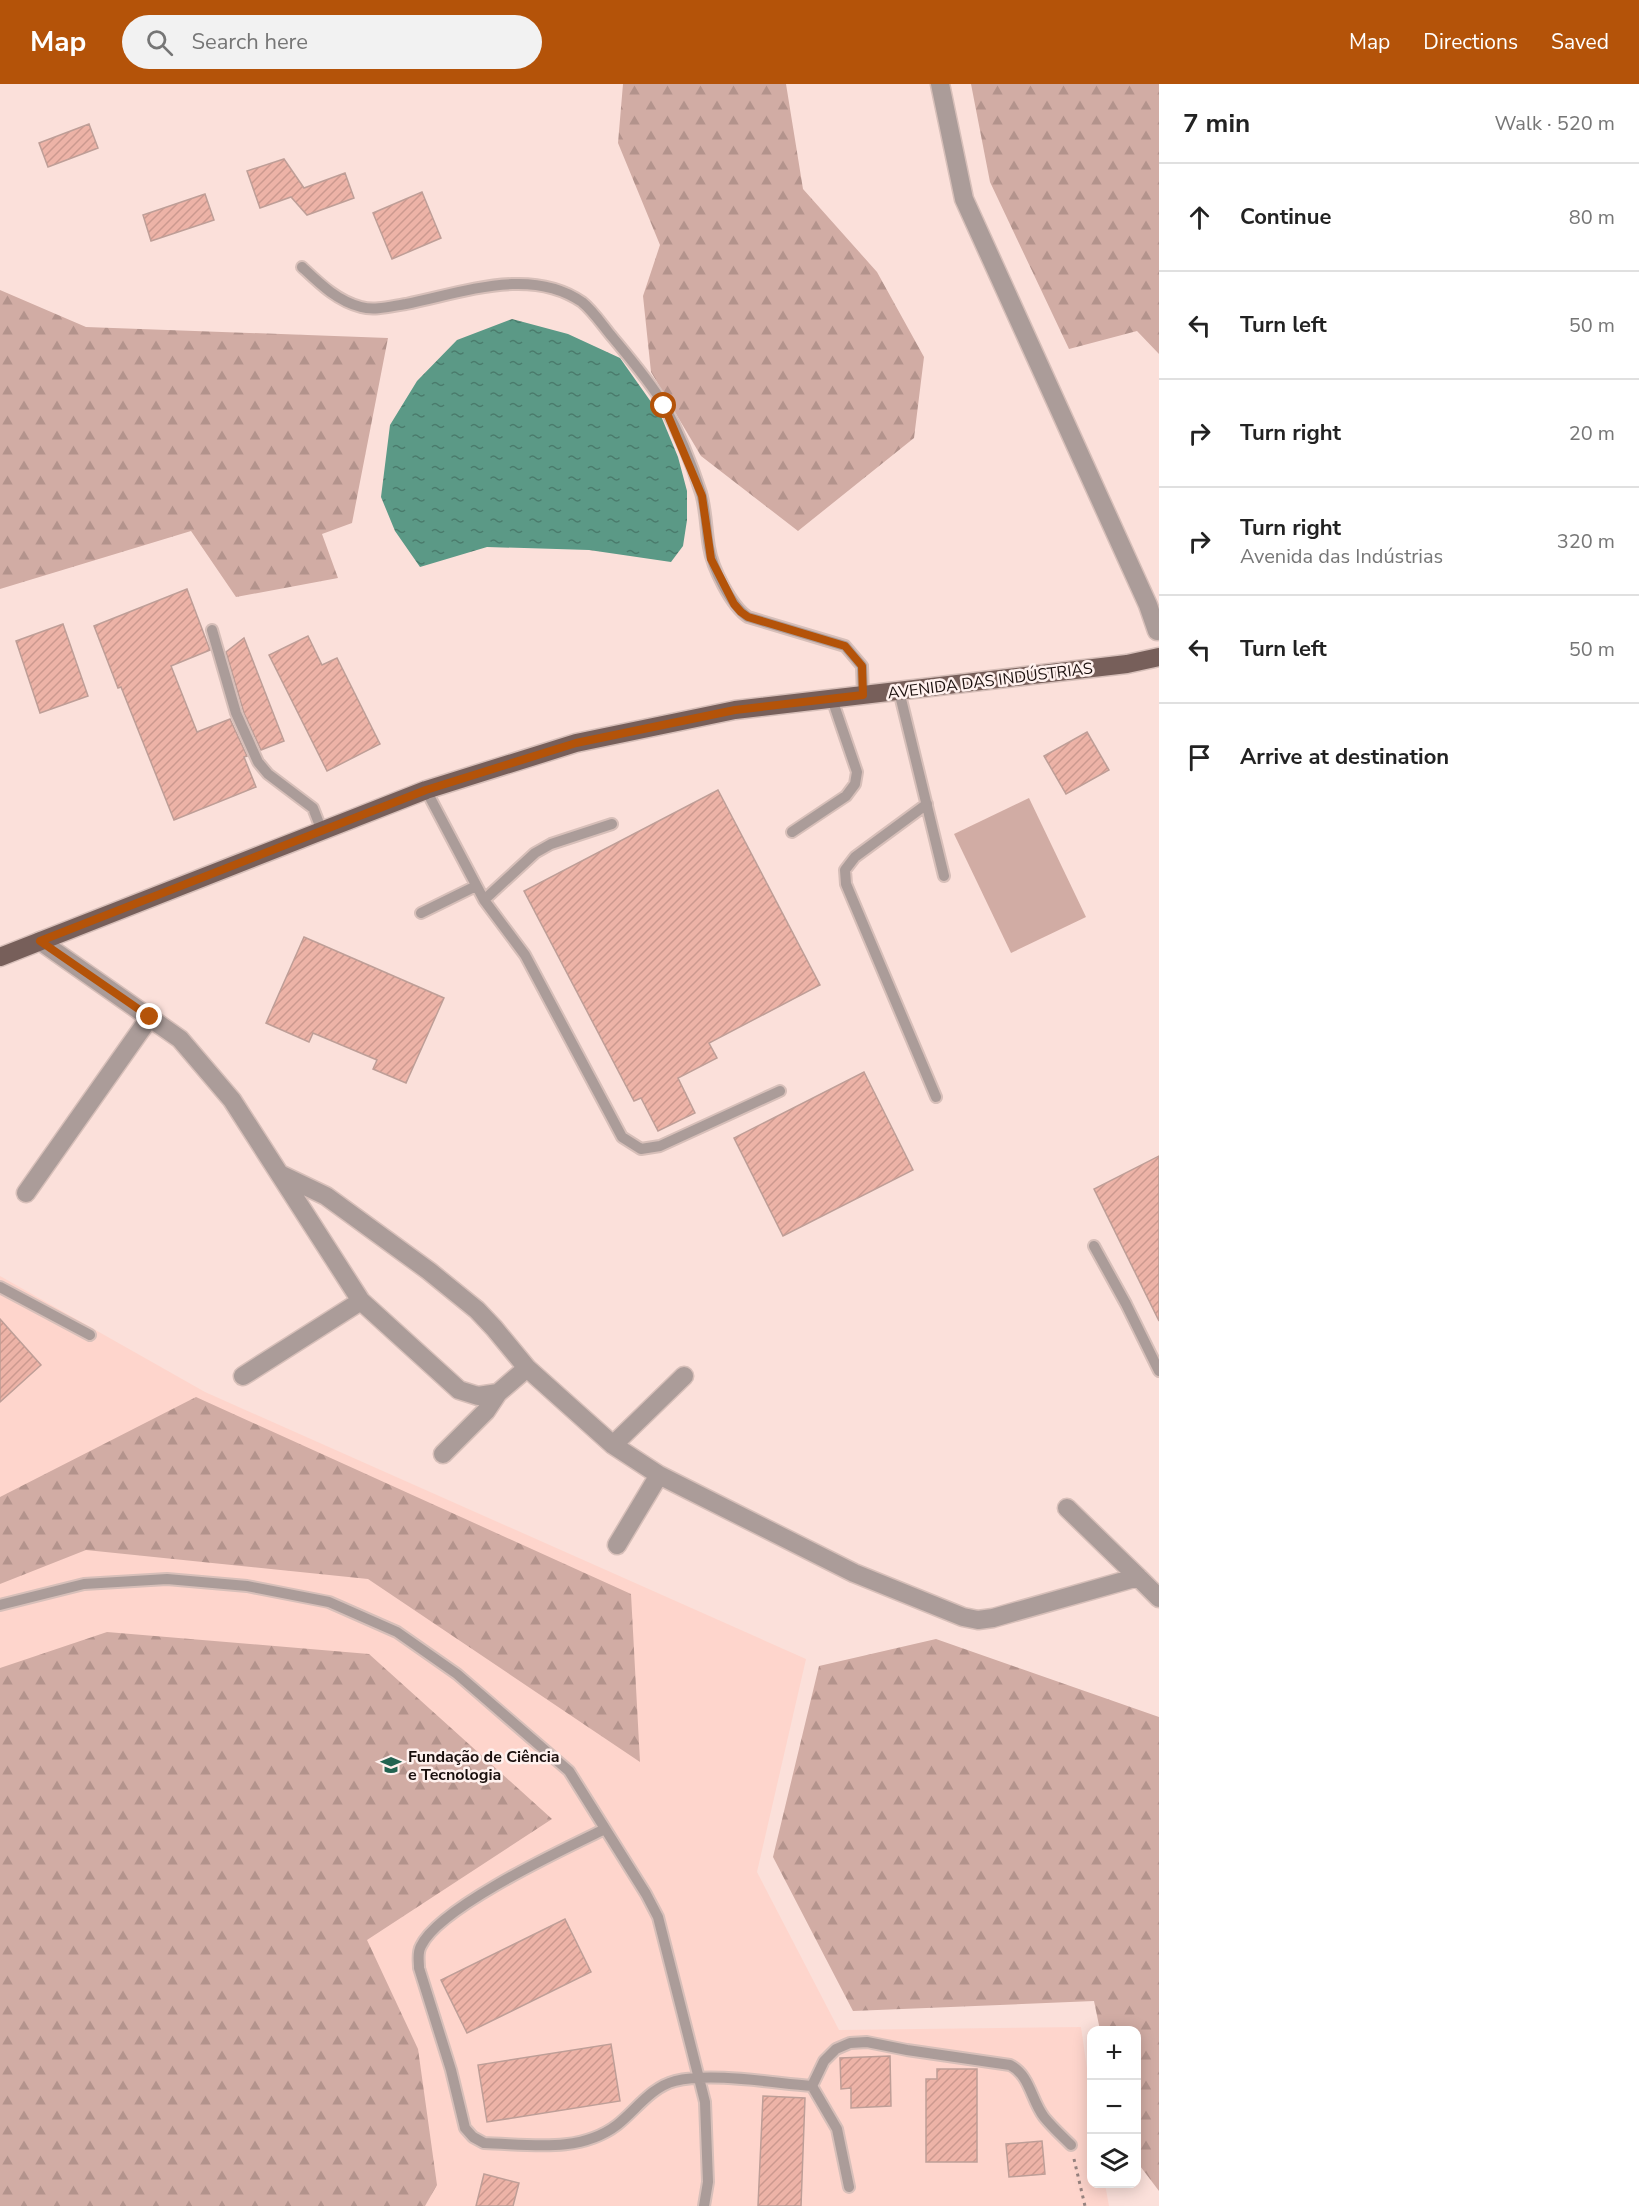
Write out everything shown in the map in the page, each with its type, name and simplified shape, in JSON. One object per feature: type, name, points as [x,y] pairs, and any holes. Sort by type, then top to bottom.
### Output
[{"type":"main road","name":"AVENIDA DAS INDÚSTRIAS","points":[[0,957],[426,790],[576,743],[735,710],[1127,664],[1159,657]]},
{"type":"street","points":[[940,84],[964,199],[1148,605],[1157,631]]},
{"type":"street","points":[[40,941],[180,1039],[232,1100],[361,1301],[459,1390],[478,1396],[498,1393]]},
{"type":"street","points":[[26,1193],[150,1017]]},
{"type":"street","points":[[282,1175],[326,1196],[429,1271],[477,1310],[527,1368],[613,1445],[659,1475],[854,1573],[963,1617],[978,1620],[1005,1615],[1138,1577]]},
{"type":"street","points":[[243,1376],[361,1301]]},
{"type":"street","points":[[443,1454],[486,1411],[498,1393],[527,1368]]},
{"type":"street","points":[[613,1445],[684,1376]]},
{"type":"street","points":[[616,1545],[659,1475]]},
{"type":"street","points":[[1067,1508],[1159,1598]]},
{"type":"lane","points":[[302,267],[327,289],[348,303],[364,308],[387,307],[472,289],[504,285],[539,285],[564,292],[584,304],[629,357],[664,406],[702,496],[711,559],[734,604],[748,617],[845,646],[862,666],[863,695]]},
{"type":"lane","points":[[212,630],[236,713],[258,762],[268,774],[313,808],[322,831]]},
{"type":"lane","points":[[899,691],[944,876]]},
{"type":"lane","points":[[792,832],[846,796],[855,784],[857,772],[832,699]]},
{"type":"lane","points":[[426,790],[484,900],[525,955],[622,1137],[641,1149],[660,1146],[780,1091]]},
{"type":"lane","points":[[927,804],[855,857],[845,870],[846,884],[936,1097]]},
{"type":"lane","points":[[484,900],[536,853],[551,844],[612,824]]},
{"type":"lane","points":[[421,913],[476,886]]},
{"type":"lane","points":[[1094,1246],[1159,1371]]},
{"type":"lane","points":[[0,1287],[90,1335]]},
{"type":"lane","points":[[0,1605],[84,1584],[167,1579],[247,1586],[329,1602],[397,1632],[457,1674],[569,1771],[658,1917],[705,2102],[708,2182],[704,2206]]},
{"type":"lane","points":[[605,1829],[551,1855],[465,1904],[422,1943],[418,1953],[420,1968],[452,2070],[465,2128],[473,2137],[484,2143],[568,2146],[593,2139],[615,2126],[659,2088],[673,2082],[699,2077],[812,2086]]},
{"type":"lane","points":[[812,2086],[824,2061],[836,2049],[850,2043],[867,2042],[1010,2065],[1024,2076],[1043,2115],[1071,2145]]},
{"type":"lane","points":[[812,2086],[837,2129],[849,2187]]},
{"type":"path","points":[[1071,2145],[1085,2206]]},
{"type":"shaded area","name":"Fundação de Ciência e Tecnologia","points":[[0,1276],[205,1392],[806,1659],[757,1872],[839,2030],[1081,2027],[1087,2068],[1087,2188],[1106,2188],[1109,2206],[0,2206]]},
{"type":"green space","points":[[623,84],[786,84],[803,189],[877,272],[924,357],[914,438],[798,531],[701,456],[651,372],[643,296],[660,245],[618,143]]},
{"type":"green space","points":[[971,84],[1159,84],[1159,354],[1137,331],[1069,349],[990,182]]},
{"type":"green space","points":[[0,290],[86,327],[388,338],[352,523],[322,534],[338,578],[236,597],[191,531],[0,589]]},
{"type":"green space","points":[[1029,798],[1086,917],[1011,953],[954,834]]},
{"type":"green space","points":[[196,1397],[631,1594],[640,1762],[368,1579],[86,1550],[0,1584],[0,1497]]},
{"type":"green space","points":[[107,1632],[369,1654],[552,1819],[367,1940],[418,2049],[437,2185],[425,2206],[0,2206],[0,1668]]},
{"type":"green space","points":[[936,1639],[1159,1717],[1159,2191],[1141,2167],[1141,2026],[1099,2026],[1094,2001],[853,2011],[773,1857],[819,1666]]},
{"type":"water","points":[[512,319],[568,334],[620,358],[661,416],[678,457],[687,491],[687,520],[683,546],[671,562],[589,550],[487,547],[420,567],[395,531],[381,497],[390,425],[417,381],[457,340]]},
{"type":"building","points":[[89,124],[98,148],[48,167],[39,143]]},
{"type":"building","points":[[284,159],[304,188],[345,173],[354,198],[307,215],[291,197],[260,208],[247,171]]},
{"type":"building","points":[[422,192],[441,238],[392,259],[373,213]]},
{"type":"building","points":[[205,194],[214,220],[151,241],[143,215]]},
{"type":"building","points":[[187,589],[210,650],[171,666],[197,732],[230,719],[247,756],[244,757],[256,787],[174,820],[94,626]]},
{"type":"building","points":[[63,624],[88,696],[40,713],[16,641]]},
{"type":"building","points":[[308,636],[322,665],[337,658],[380,744],[327,771],[269,655]]},
{"type":"building","points":[[244,638],[284,741],[261,750],[244,713],[226,652]]},
{"type":"building","points":[[1087,732],[1109,770],[1066,794],[1044,756]]},
{"type":"building","points":[[718,790],[820,985],[709,1043],[717,1058],[678,1078],[695,1113],[658,1131],[641,1098],[634,1101],[524,891]]},
{"type":"building","points":[[304,937],[444,998],[406,1083],[373,1069],[377,1060],[313,1033],[309,1042],[266,1023]]},
{"type":"building","points":[[864,1072],[913,1170],[783,1236],[734,1138]]},
{"type":"building","points":[[1159,1156],[1159,1321],[1094,1189]]},
{"type":"building","points":[[0,1319],[41,1365],[0,1402]]},
{"type":"building","points":[[565,1919],[591,1972],[467,2033],[441,1980]]},
{"type":"building","points":[[611,2044],[620,2101],[487,2122],[478,2065]]},
{"type":"building","points":[[890,2056],[891,2106],[851,2108],[851,2088],[841,2089],[840,2058]]},
{"type":"building","points":[[937,2069],[977,2069],[977,2162],[926,2162],[926,2079],[937,2079]]},
{"type":"building","points":[[763,2096],[805,2098],[801,2206],[758,2206]]},
{"type":"building","points":[[1042,2141],[1045,2174],[1009,2177],[1006,2144]]},
{"type":"building","points":[[484,2174],[519,2183],[513,2206],[476,2206]]},
{"type":"place","name":"Fundação de Ciência e Tecnologia","points":[[391,1765]]},
{"type":"route","points":[[150,1017],[40,941],[426,790],[576,743],[735,710],[863,695],[862,666],[845,646],[838,642],[748,617],[734,604],[711,559],[702,496],[664,406]]}]
